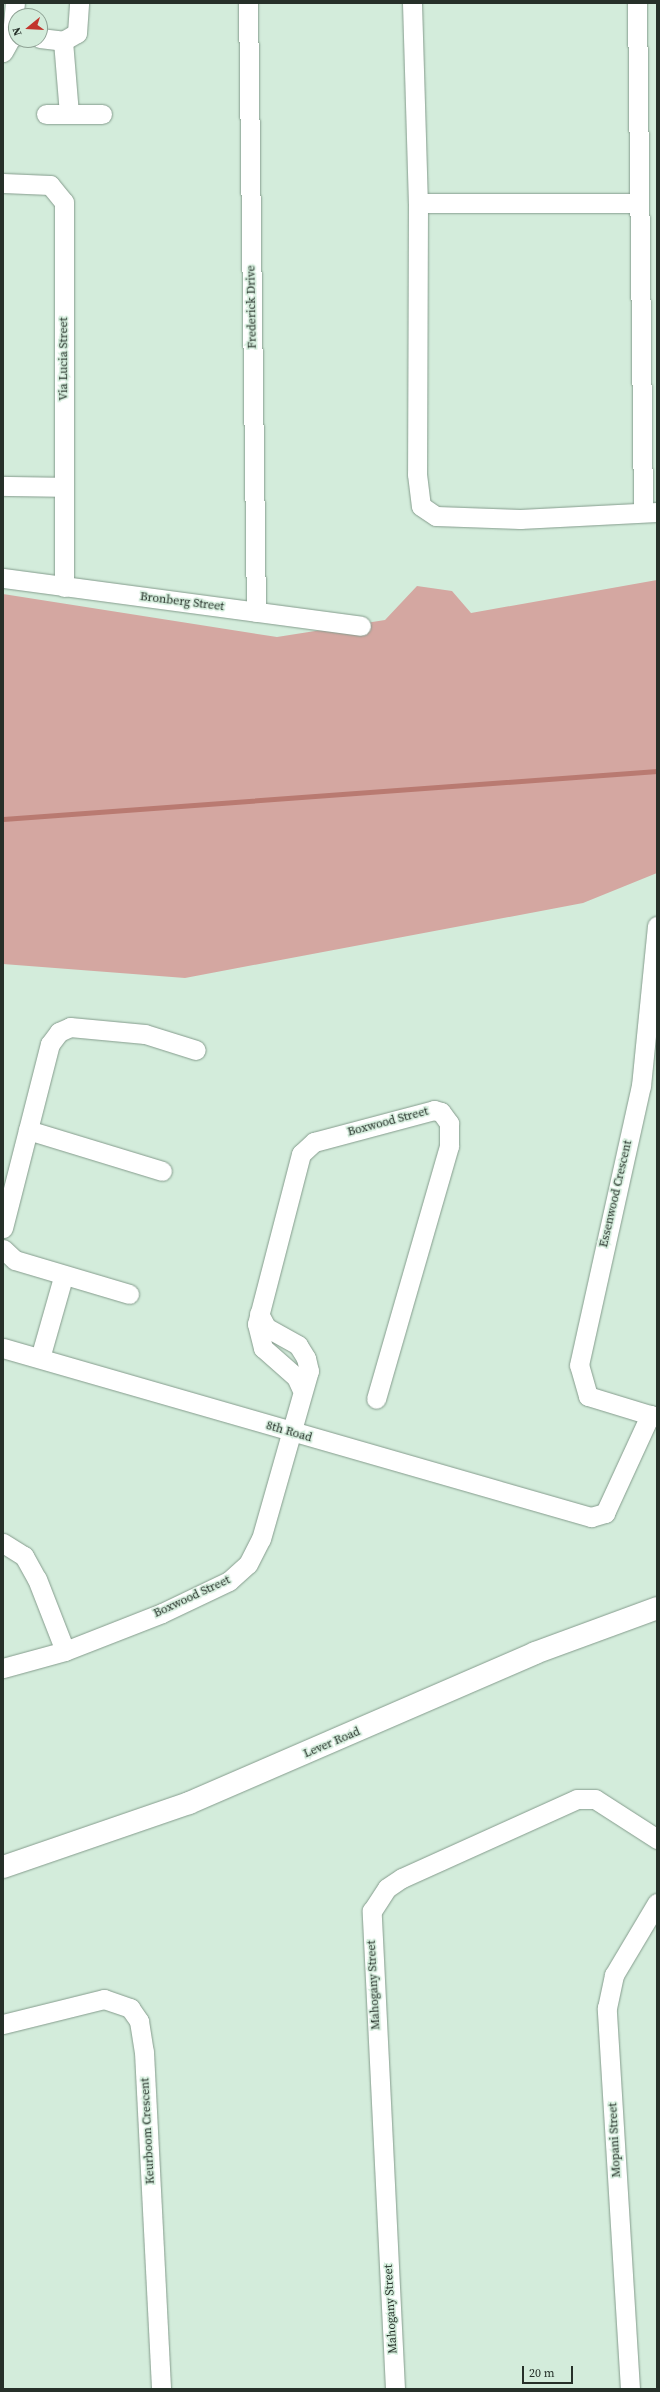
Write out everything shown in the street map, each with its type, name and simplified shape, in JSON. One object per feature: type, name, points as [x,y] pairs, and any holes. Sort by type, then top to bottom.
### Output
[{"type":"main road","name":"Lever Road","points":[[3,1853],[182,1797],[550,1637],[657,1600]]},
{"type":"main road","name":"Lever Road","points":[[3,1867],[203,1797],[535,1653],[657,1608]]},
{"type":"street","points":[[48,39],[63,40],[73,36],[79,27],[79,3]]},
{"type":"street","name":"Frederick Drive","points":[[248,3],[256,612]]},
{"type":"street","points":[[412,3],[418,203],[418,498],[424,510],[436,516],[520,519],[650,512],[650,281],[638,203],[638,3]]},
{"type":"street","points":[[63,40],[69,114]]},
{"type":"street","points":[[46,114],[102,114]]},
{"type":"street","name":"Via Lucia Street","points":[[3,184],[50,185],[64,202],[64,587]]},
{"type":"street","points":[[418,203],[638,203]]},
{"type":"street","points":[[3,486],[64,487]]},
{"type":"street","name":"Bronberg Street","points":[[3,578],[361,626]]},
{"type":"street","name":"Essenwood Crescent","points":[[575,1513],[591,1517],[605,1513],[653,1416],[588,1396],[579,1365],[641,1086],[657,926]]},
{"type":"street","points":[[3,1228],[50,1044],[64,1028],[145,1034],[196,1050]]},
{"type":"street","name":"Boxwood Street","points":[[3,1668],[65,1651],[162,1613],[242,1572],[261,1539],[291,1433],[301,1388],[308,1371],[302,1350],[266,1327],[259,1314],[299,1160],[306,1148],[314,1142],[421,1112],[441,1112],[451,1130],[449,1146],[376,1399]]},
{"type":"street","points":[[28,1130],[162,1171]]},
{"type":"street","points":[[3,1248],[15,1260],[64,1277],[129,1294]]},
{"type":"street","points":[[40,1358],[64,1277]]},
{"type":"street","name":"8th Road","points":[[3,1348],[291,1433],[575,1513]]},
{"type":"street","points":[[3,1543],[24,1556],[37,1580],[65,1651]]},
{"type":"street","name":"Mahogany Street","points":[[395,2389],[372,1911],[387,1888],[402,1878],[577,1799],[595,1799],[657,1839]]},
{"type":"street","name":"Mopani Street","points":[[630,2389],[607,2008],[614,1975],[657,1903]]},
{"type":"street","name":"Keurboom Crescent","points":[[3,2024],[104,1999],[130,2008],[139,2021],[144,2052],[161,2389]]},
{"type":"shaded area","points":[[657,580],[657,873],[583,903],[185,978],[3,964],[3,594],[277,637],[385,620],[417,586],[452,591],[471,613]]},
{"type":"waterway","points":[[3,819],[657,771]]}]
